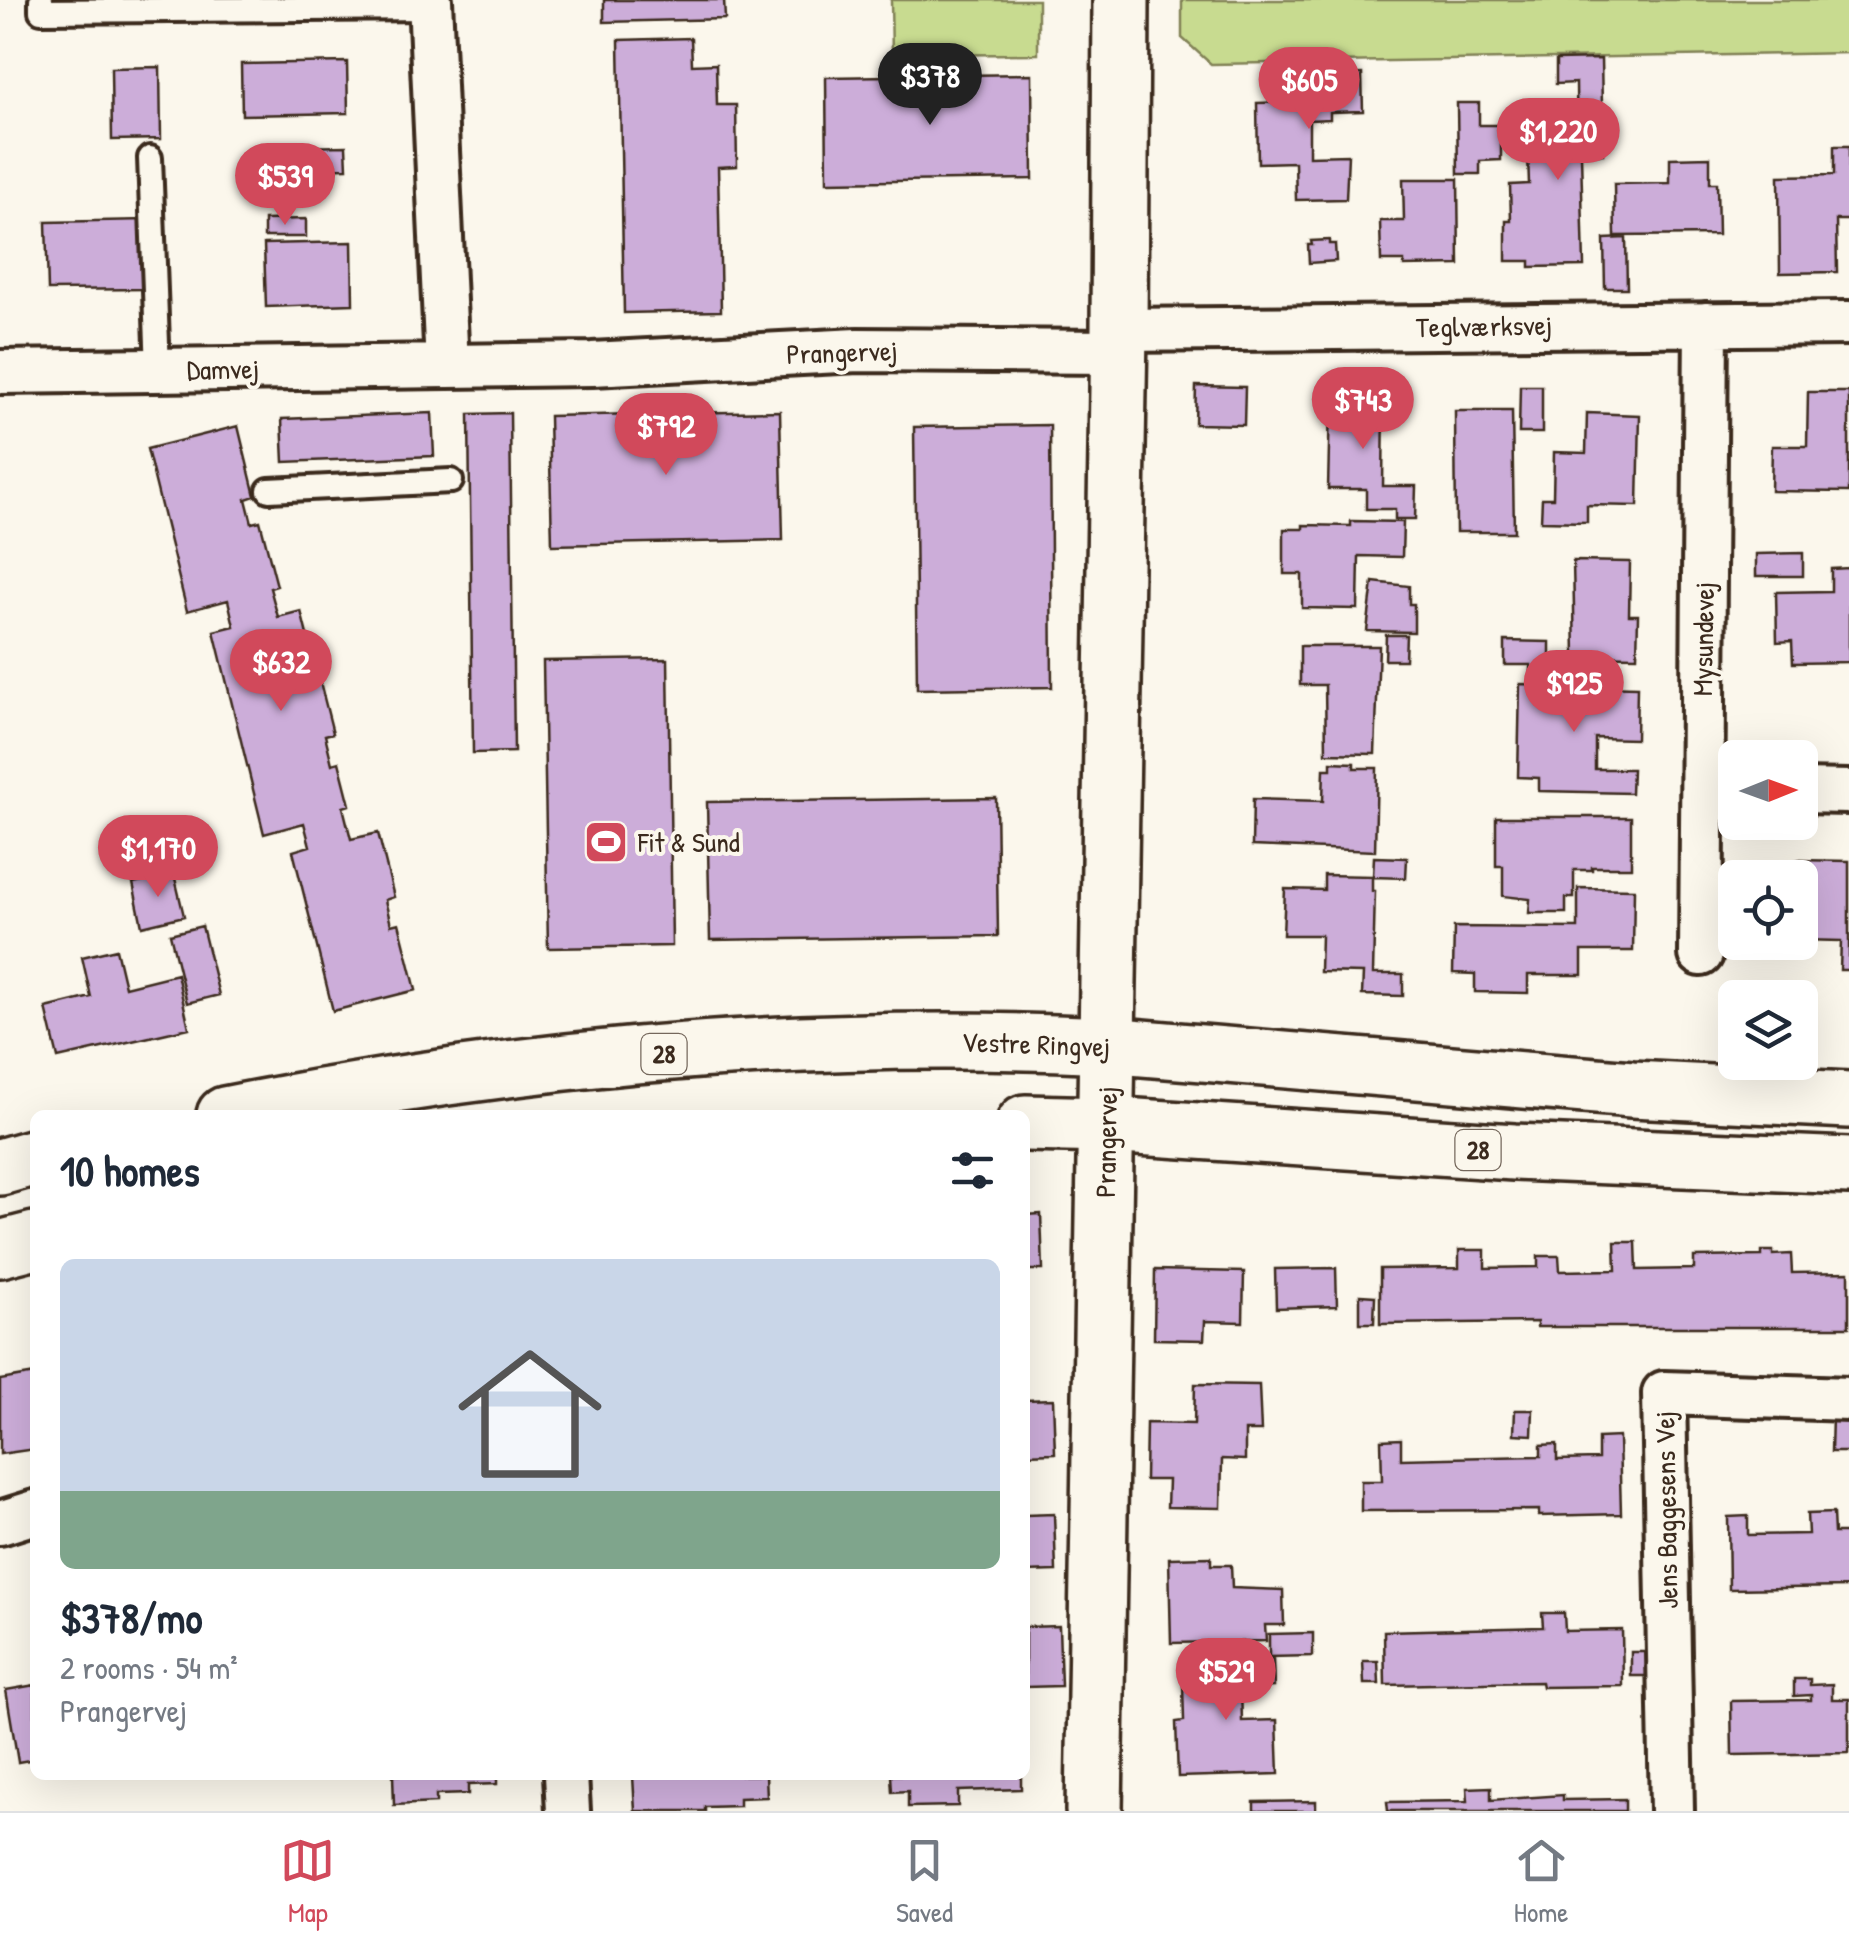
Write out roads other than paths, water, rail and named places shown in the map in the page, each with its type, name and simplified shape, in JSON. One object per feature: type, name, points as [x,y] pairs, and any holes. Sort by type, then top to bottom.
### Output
[{"type":"main road","name":"Prangervej","points":[[1094,1811],[1119,341],[1121,0]]},
{"type":"main road","name":"Vestre Ringvej","points":[[251,1110],[559,1063],[826,1041],[1107,1045],[1632,1090],[1849,1100]]},
{"type":"main road","name":"28","points":[[1030,1123],[1514,1152],[1849,1166]]},
{"type":"main road","points":[[0,1167],[30,1158]]},
{"type":"main road","points":[[0,1249],[30,1241]]},
{"type":"street","points":[[431,4],[446,366]]},
{"type":"street","name":"Teglværksvej","points":[[1119,341],[1849,322]]},
{"type":"street","name":"Mysundevej","points":[[1701,954],[1718,791],[1706,324]]},
{"type":"street","name":"Prangervej","points":[[566,364],[1119,341]]},
{"type":"street","name":"Damvej","points":[[0,372],[566,364]]},
{"type":"street","points":[[1818,791],[1849,792]]},
{"type":"street","name":"Jens Baggesens Vej","points":[[1672,1811],[1664,1393],[1849,1399]]},
{"type":"street","points":[[0,1522],[30,1513]]},
{"type":"street","points":[[566,1780],[568,1811]]},
{"type":"lane","points":[[41,0],[41,11],[431,4]]},
{"type":"lane","points":[[150,158],[158,370]]},
{"type":"lane","points":[[270,490],[451,481]]},
{"type":"place","name":"Fit & Sund","points":[[606,842]]}]
